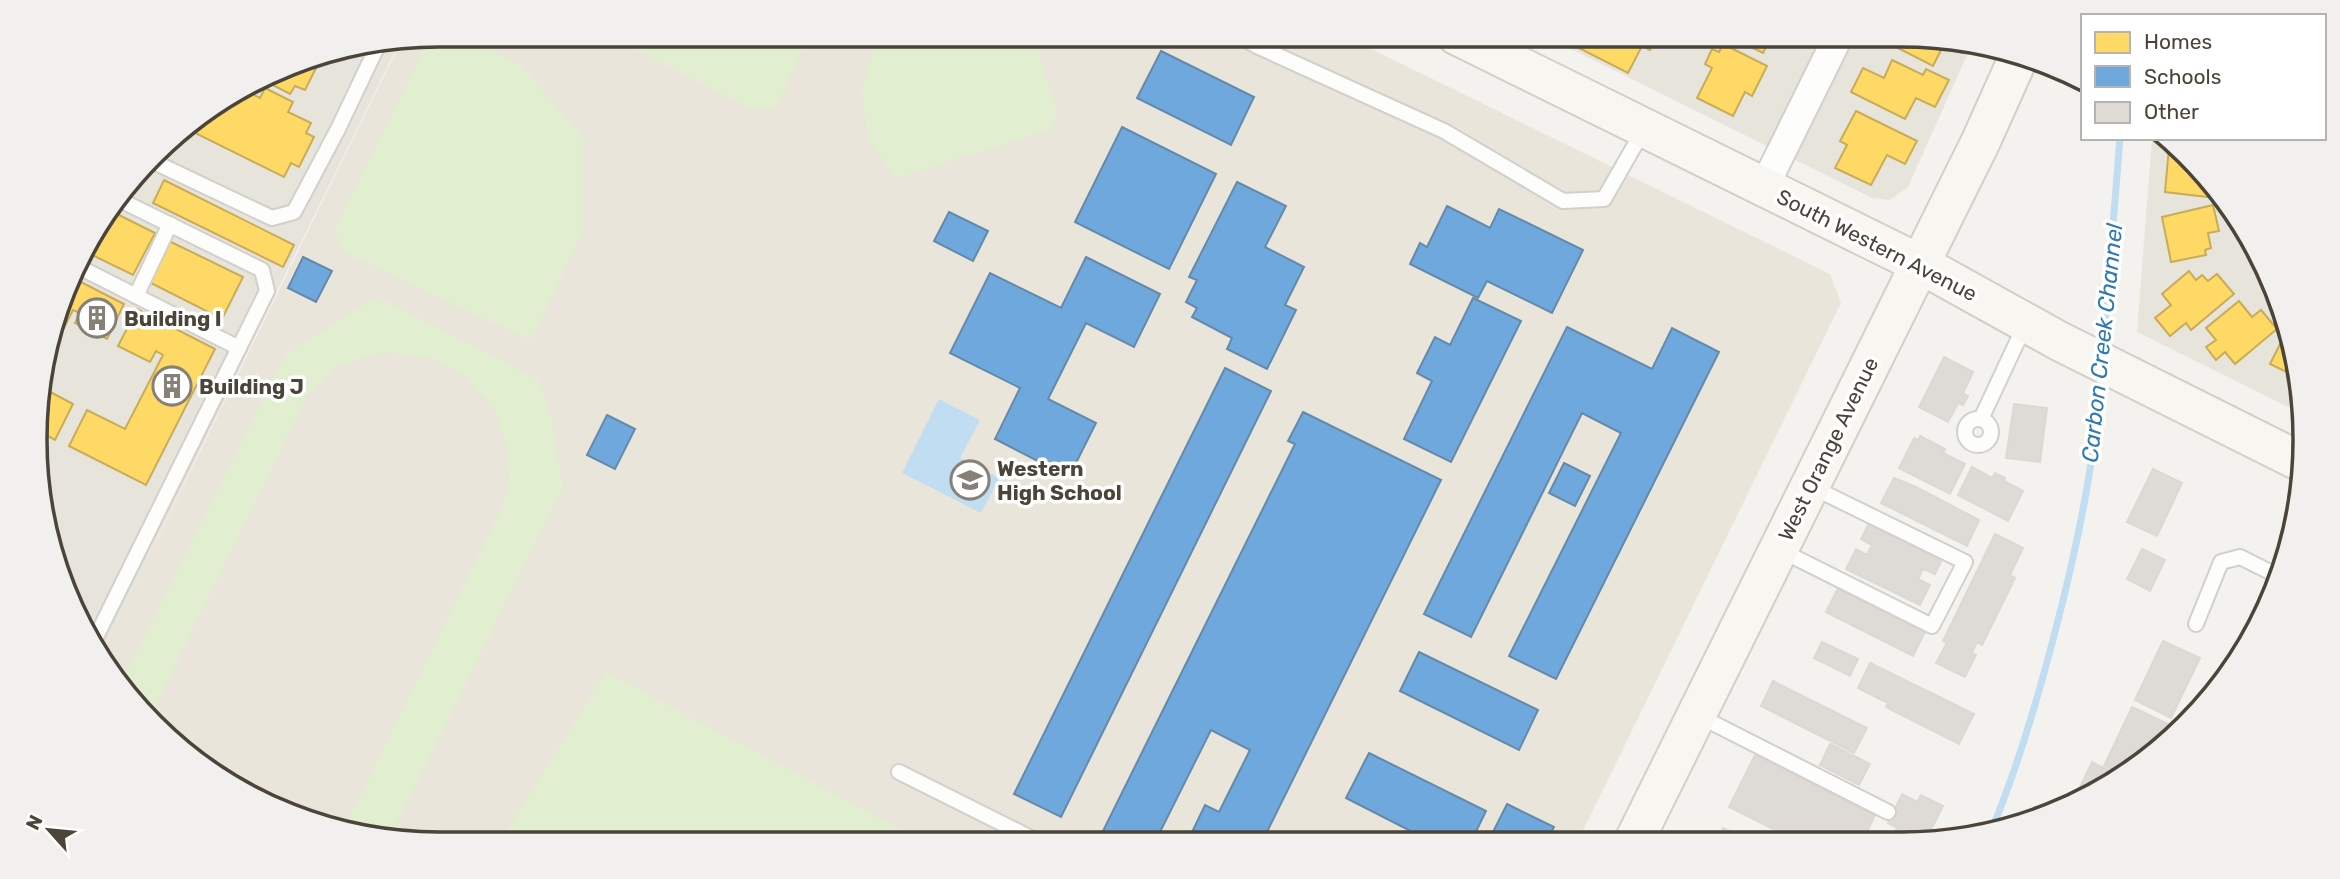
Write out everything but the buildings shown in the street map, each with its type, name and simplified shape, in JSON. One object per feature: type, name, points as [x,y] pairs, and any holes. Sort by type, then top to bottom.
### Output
[{"type":"street","name":"South Western Avenue","points":[[1480,47],[1920,264],[2025,324],[2292,458]]},
{"type":"street","points":[[1764,187],[1833,47]]},
{"type":"street","name":"West Orange Avenue","points":[[1638,832],[1981,141],[2015,65]]},
{"type":"lane","points":[[1259,47],[1444,131],[1563,201],[1604,199],[1645,128]]},
{"type":"lane","points":[[159,165],[272,218],[294,212],[338,130],[374,53]]},
{"type":"lane","points":[[98,632],[267,290],[262,270],[126,203]]},
{"type":"lane","points":[[136,296],[170,224]]},
{"type":"lane","points":[[86,270],[239,348]]},
{"type":"lane","points":[[1981,419],[2025,324]]},
{"type":"lane","points":[[1779,550],[1932,626],[1965,562],[1810,486]]},
{"type":"lane","points":[[2196,624],[2221,562],[2240,557],[2270,572]]},
{"type":"lane","points":[[1696,715],[1888,812]]},
{"type":"lane","points":[[899,772],[1019,832]]},
{"type":"shaded area","name":"Western High School","points":[[440,47],[1367,47],[1830,274],[1841,303],[1582,832],[440,832],[388,828],[313,811],[266,791],[222,766],[162,717],[128,678],[105,645],[397,50]]},
{"type":"shaded area","points":[[1567,47],[1900,47],[1968,54],[1908,187],[1890,200],[1872,198]]},
{"type":"shaded area","points":[[396,50],[105,645],[77,590],[68,566],[55,516],[48,465],[48,414],[55,363],[68,313],[88,266],[113,222],[145,181],[181,145],[222,113],[266,88],[313,68],[363,55]]},
{"type":"shaded area","points":[[2153,140],[2178,162],[2212,201],[2252,266],[2272,313],[2279,338],[2291,409],[2137,332]]},
{"type":"green space","points":[[481,47],[521,65],[583,137],[583,231],[531,341],[343,252],[335,229],[425,48]]},
{"type":"green space","points":[[631,47],[804,47],[774,110],[750,108]]},
{"type":"green space","points":[[875,47],[1037,47],[1058,114],[1050,129],[895,179],[867,136],[862,88]]},
{"type":"green space","points":[[377,296],[540,381],[552,420],[563,487],[394,829],[348,820],[503,505],[510,478],[506,446],[493,407],[462,374],[430,358],[384,352],[336,367],[309,393],[154,708],[126,675],[285,355]]},
{"type":"green space","points":[[606,672],[906,832],[506,832]]},
{"type":"water","points":[[939,399],[980,420],[960,458],[999,478],[981,513],[902,473]]},
{"type":"waterway","name":"Carbon Creek Channel","points":[[2103,350],[2120,140]]},
{"type":"waterway","name":"Carbon Creek Channel","points":[[1996,820],[2042,682],[2078,537],[2090,473],[2101,376]]},
{"type":"place","name":"Building I","points":[[97,318]]},
{"type":"place","name":"Building J","points":[[172,386]]},
{"type":"place","name":"Western High School","points":[[970,480]]}]
